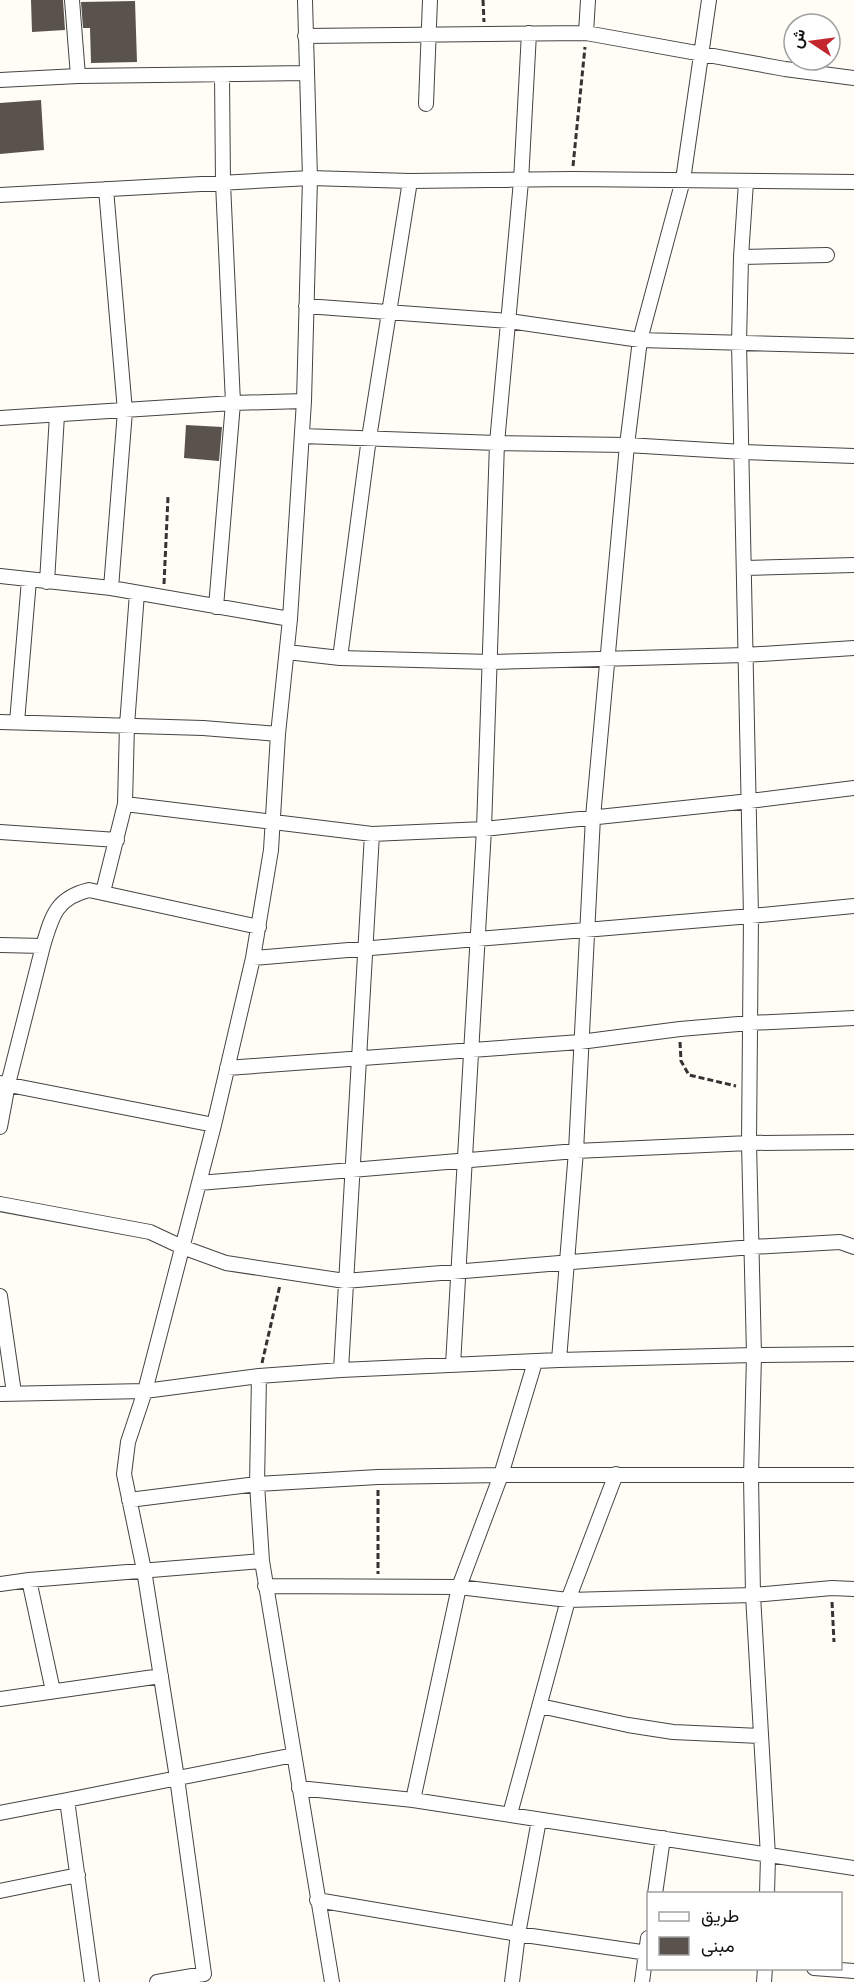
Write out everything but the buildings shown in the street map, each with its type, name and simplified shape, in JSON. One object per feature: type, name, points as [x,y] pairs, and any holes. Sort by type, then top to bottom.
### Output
[{"type":"street","points":[[72,0],[78,76]]},
{"type":"street","points":[[157,1982],[204,1978],[177,1778],[144,1570],[124,1474],[125,1457],[145,1391],[214,1125],[259,927],[271,850],[278,734],[290,619],[304,401],[310,178],[305,0]]},
{"type":"street","points":[[426,104],[430,0]]},
{"type":"street","points":[[586,33],[588,0]]},
{"type":"street","points":[[559,1360],[576,1150],[593,817],[627,445],[640,340],[683,180],[709,0]]},
{"type":"street","points":[[453,1365],[484,829],[497,443],[520,181],[529,33]]},
{"type":"street","points":[[305,36],[586,33],[785,69],[854,78]]},
{"type":"street","points":[[0,80],[78,76],[306,73]]},
{"type":"street","points":[[216,607],[233,403],[223,183],[222,75]]},
{"type":"street","points":[[0,195],[310,178],[410,181],[572,179],[854,182]]},
{"type":"street","points":[[340,658],[369,438],[410,181]]},
{"type":"street","points":[[746,182],[741,257],[740,342],[752,916],[748,1089],[754,1355],[751,1476],[753,1595],[768,1856],[767,1892]]},
{"type":"street","points":[[106,189],[125,411],[111,588]]},
{"type":"street","points":[[741,257],[827,255]]},
{"type":"street","points":[[306,306],[509,321],[640,340],[854,346]]},
{"type":"street","points":[[0,418],[233,403],[304,401]]},
{"type":"street","points":[[47,582],[57,415]]},
{"type":"street","points":[[302,436],[627,445],[854,456]]},
{"type":"street","points":[[745,568],[854,565]]},
{"type":"street","points":[[0,576],[111,588],[290,619]]},
{"type":"street","points":[[17,722],[29,580]]},
{"type":"street","points":[[102,892],[125,804],[127,725],[136,593]]},
{"type":"street","points":[[287,652],[340,658],[491,662],[745,655],[854,648]]},
{"type":"street","points":[[0,722],[203,728],[278,734]]},
{"type":"street","points":[[125,804],[372,834],[484,829],[854,788]]},
{"type":"street","points":[[0,832],[117,840]]},
{"type":"street","points":[[341,1370],[372,834]]},
{"type":"street","points":[[0,1127],[4,1084],[43,946],[51,920],[66,900],[75,894],[89,890],[259,927]]},
{"type":"street","points":[[252,958],[366,950],[854,906]]},
{"type":"street","points":[[0,945],[43,946]]},
{"type":"street","points":[[227,1068],[580,1042],[680,1029],[750,1023],[854,1018]]},
{"type":"street","points":[[4,1084],[214,1125]]},
{"type":"street","points":[[199,1183],[576,1150],[749,1143],[854,1142]]},
{"type":"street","points":[[0,1204],[150,1232],[182,1247],[226,1263],[345,1281],[752,1247],[840,1242],[854,1247]]},
{"type":"street","points":[[0,1296],[7,1394],[145,1391],[259,1376],[341,1370],[559,1360],[854,1354]]},
{"type":"street","points":[[413,1800],[459,1587],[501,1475],[535,1362]]},
{"type":"street","points":[[259,1376],[257,1484],[265,1586],[332,1982]]},
{"type":"street","points":[[129,1500],[257,1484],[378,1477],[616,1474],[854,1475]]},
{"type":"street","points":[[510,1814],[568,1600],[616,1474]]},
{"type":"street","points":[[0,1584],[262,1561]]},
{"type":"street","points":[[29,1580],[53,1690]]},
{"type":"street","points":[[265,1586],[459,1587],[568,1600],[753,1595],[832,1588],[854,1589]]},
{"type":"street","points":[[0,1699],[160,1676]]},
{"type":"street","points":[[540,1706],[673,1732],[760,1736]]},
{"type":"street","points":[[0,1813],[294,1755]]},
{"type":"street","points":[[299,1788],[413,1800],[854,1868]]},
{"type":"street","points":[[67,1800],[92,1982]]},
{"type":"street","points":[[512,1982],[518,1934],[539,1820]]},
{"type":"street","points":[[655,1892],[663,1838]]},
{"type":"street","points":[[0,1891],[78,1875]]},
{"type":"street","points":[[317,1900],[518,1934],[647,1952],[642,1982]]},
{"type":"path","points":[[483,0],[485,34]]},
{"type":"path","points":[[572,179],[586,33]]},
{"type":"path","points":[[163,598],[168,497]]},
{"type":"path","points":[[680,1029],[681,1061],[689,1075],[748,1089]]},
{"type":"path","points":[[259,1376],[284,1272]]},
{"type":"path","points":[[378,1477],[378,1587]]},
{"type":"path","points":[[832,1588],[834,1642]]}]
